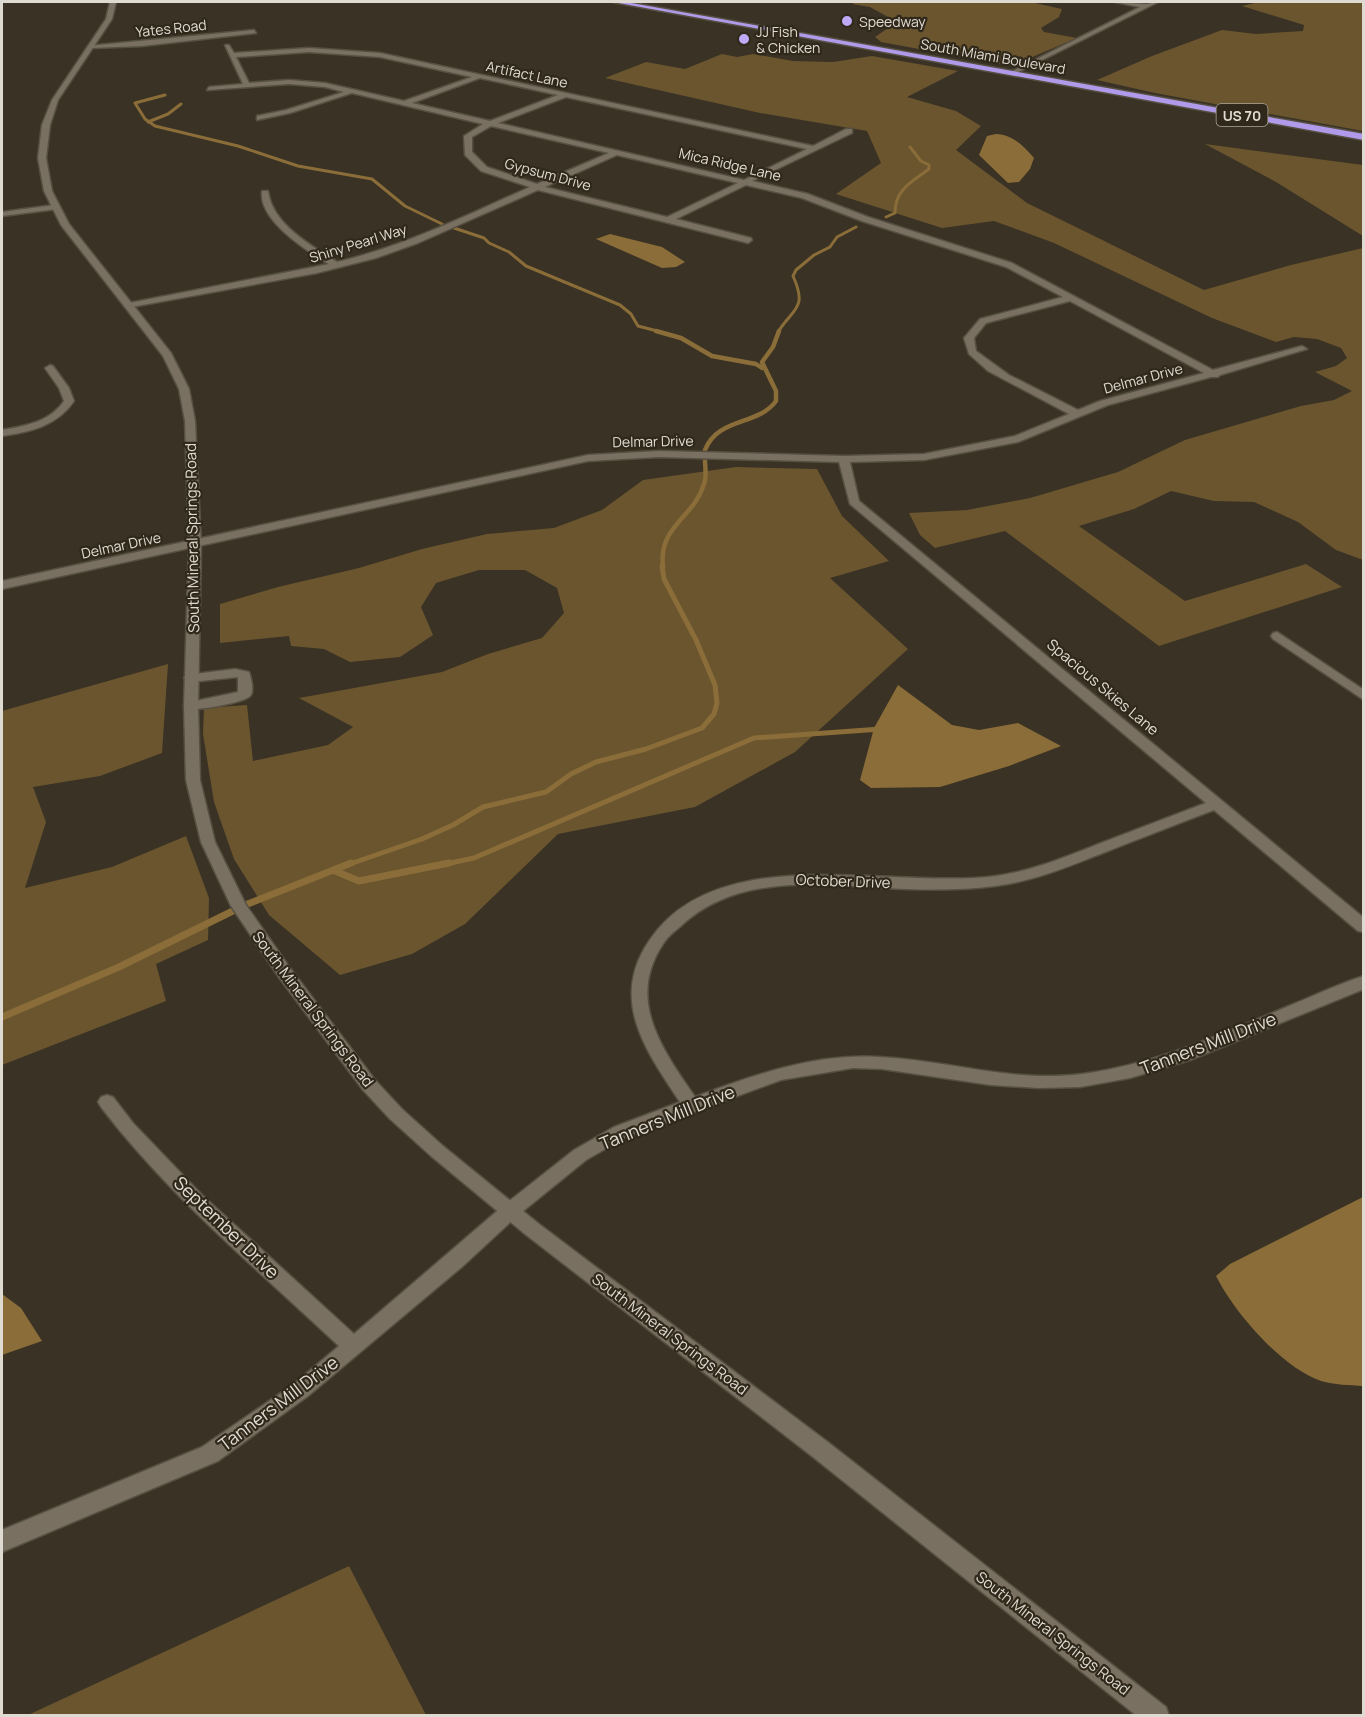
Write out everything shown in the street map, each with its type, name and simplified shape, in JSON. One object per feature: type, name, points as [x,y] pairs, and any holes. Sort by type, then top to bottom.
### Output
[{"type":"highway","name":"South Miami Boulevard","points":[[617,2],[1364,137]]},
{"type":"street","name":"South Mineral Springs Road","points":[[113,2],[112,13],[59,93],[46,125],[42,158],[48,191],[54,207],[70,233],[168,355],[184,389],[191,428],[195,545],[191,678],[192,765],[197,802],[208,842],[239,906],[284,972],[369,1085],[396,1114],[437,1151],[510,1211],[821,1450],[1157,1716]]},
{"type":"street","points":[[1118,2],[1146,6]]},
{"type":"street","points":[[1012,73],[1155,2]]},
{"type":"street","name":"Yates Road","points":[[90,46],[142,44],[254,32]]},
{"type":"street","points":[[222,35],[246,84]]},
{"type":"street","name":"Artifact Lane","points":[[232,55],[309,50],[359,52],[814,148]]},
{"type":"street","points":[[405,103],[480,76]]},
{"type":"street","name":"Mica Ridge Lane","points":[[209,89],[246,84],[305,82],[353,91],[805,196],[865,219],[1009,265],[1215,375]]},
{"type":"street","points":[[260,118],[288,112],[353,91]]},
{"type":"street","name":"Gypsum Drive","points":[[565,95],[490,123],[468,136],[468,153],[474,161],[498,175],[537,187],[748,240]]},
{"type":"street","points":[[670,219],[849,131]]},
{"type":"street","name":"Shiny Pearl Way","points":[[129,306],[337,266],[415,240],[616,152]]},
{"type":"street","points":[[264,193],[264,200],[268,208],[282,224],[302,243],[337,266]]},
{"type":"street","points":[[2,214],[54,207]]},
{"type":"street","points":[[1072,298],[993,317],[983,321],[969,338],[972,351],[989,365],[1016,383],[1078,414]]},
{"type":"street","name":"Delmar Drive","points":[[2,585],[588,458],[659,454],[844,459],[924,457],[975,449],[1018,439],[1104,403],[1215,375],[1302,349]]},
{"type":"street","points":[[2,433],[43,423],[63,412],[69,401],[64,388],[50,368]]},
{"type":"street","name":"Spacious Skies Lane","points":[[844,459],[854,502],[1364,927]]},
{"type":"street","points":[[1277,636],[1364,696]]},
{"type":"street","points":[[191,678],[235,673],[244,675],[245,694],[237,698],[191,706]]},
{"type":"street","name":"October Drive","points":[[691,1105],[647,1038],[637,1000],[638,982],[655,942],[673,921],[696,905],[732,890],[782,880],[834,879],[941,885],[997,881],[1044,870],[1217,804]]},
{"type":"street","name":"Tanners Mill Drive","points":[[2,1541],[210,1454],[301,1390],[456,1260],[510,1211],[580,1155],[620,1132],[780,1074],[853,1062],[882,1063],[991,1079],[1039,1082],[1080,1081],[1130,1072],[1184,1056],[1364,982]]},
{"type":"street","name":"September Drive","points":[[107,1102],[127,1128],[195,1200],[353,1346]]},
{"type":"shaded area","points":[[857,2],[1035,3],[1062,9],[1059,17],[1041,28],[1044,32],[1077,38],[1011,66],[881,42],[875,37],[897,22],[870,7],[852,4]]},
{"type":"shaded area","points":[[1259,2],[1363,2],[1363,131],[1155,93],[1097,80],[1152,56],[1222,30],[1256,34],[1303,31],[1304,25],[1242,6]]},
{"type":"shaded area","points":[[722,54],[737,57],[753,54],[793,61],[833,62],[872,56],[958,71],[907,97],[956,111],[981,126],[956,150],[1027,203],[1204,290],[1291,265],[1363,248],[1363,560],[1336,550],[1298,522],[1254,502],[1214,501],[1171,491],[1134,509],[1079,526],[1185,601],[1306,564],[1342,587],[1159,646],[1005,531],[935,548],[920,535],[909,513],[967,510],[1030,498],[1118,472],[1185,440],[1301,406],[1334,400],[1352,391],[1315,372],[1336,366],[1347,358],[1341,348],[1317,339],[1294,337],[1276,342],[1212,318],[1054,243],[994,221],[942,228],[836,194],[881,163],[867,131],[760,113],[605,78],[646,62],[685,69]]},
{"type":"shaded area","points":[[996,134],[1008,136],[1034,158],[1030,169],[1019,182],[1008,183],[979,155],[987,136]]},
{"type":"shaded area","points":[[1205,144],[1363,165],[1363,236],[1276,182]]},
{"type":"shaded area","points":[[610,234],[662,247],[685,262],[676,267],[662,268],[596,239]]},
{"type":"shaded area","points":[[736,467],[817,469],[842,516],[889,561],[830,578],[908,649],[795,752],[695,807],[558,834],[465,924],[412,954],[340,975],[269,915],[234,859],[214,802],[203,734],[204,708],[247,705],[253,761],[328,745],[353,727],[299,698],[442,672],[488,654],[542,638],[564,613],[557,588],[525,570],[479,570],[436,583],[421,607],[433,635],[400,657],[350,662],[324,649],[291,646],[289,636],[220,643],[220,604],[422,549],[487,534],[554,528],[602,510],[643,480]]},
{"type":"shaded area","points":[[168,664],[162,753],[100,776],[33,787],[46,822],[25,888],[112,867],[186,836],[209,898],[208,940],[156,964],[166,1001],[2,1065],[2,711]]},
{"type":"shaded area","points":[[898,685],[952,725],[979,730],[1018,723],[1061,746],[1009,766],[940,787],[871,788],[860,780],[874,728]]},
{"type":"shaded area","points":[[1363,1197],[1364,1386],[1321,1381],[1291,1364],[1275,1352],[1247,1322],[1216,1276],[1230,1264]]},
{"type":"shaded area","points":[[2,1294],[21,1308],[42,1341],[2,1355]]},
{"type":"shaded area","points":[[349,1566],[426,1715],[28,1715]]},
{"type":"waterway","points":[[149,122],[135,103],[165,95]]},
{"type":"waterway","points":[[149,122],[168,114],[181,104]]},
{"type":"waterway","points":[[149,122],[155,126],[238,146],[298,166],[372,179],[405,206],[442,224]]},
{"type":"waterway","points":[[886,217],[895,213],[901,192],[929,169],[929,165],[921,161],[910,147]]},
{"type":"waterway","points":[[778,332],[799,302],[793,276],[796,270],[814,255],[830,247],[837,237],[856,227]]},
{"type":"waterway","points":[[454,228],[484,238],[489,243],[509,252],[526,266],[620,305],[631,314],[638,326],[661,332]]},
{"type":"waterway","points":[[656,331],[681,338],[712,356],[756,364],[762,368]]},
{"type":"waterway","points":[[705,450],[711,439],[719,432],[759,415],[776,401],[776,391],[762,362],[773,347],[779,331]]},
{"type":"waterway","points":[[663,567],[666,542],[671,532],[693,506],[704,484],[705,460]]},
{"type":"waterway","points":[[347,865],[422,839],[453,825],[483,807],[546,792],[571,774],[596,762],[646,749],[702,728],[714,714],[717,703],[715,685],[696,640],[664,579],[662,566]]},
{"type":"waterway","points":[[441,865],[474,858],[754,738],[881,729]]},
{"type":"waterway","points":[[2,1017],[119,967],[245,905],[351,863]]},
{"type":"waterway","points":[[335,871],[359,881],[449,863]]},
{"type":"place","name":"Speedway","points":[[847,21]]},
{"type":"place","name":"JJ Fish & Chicken","points":[[744,39]]}]
